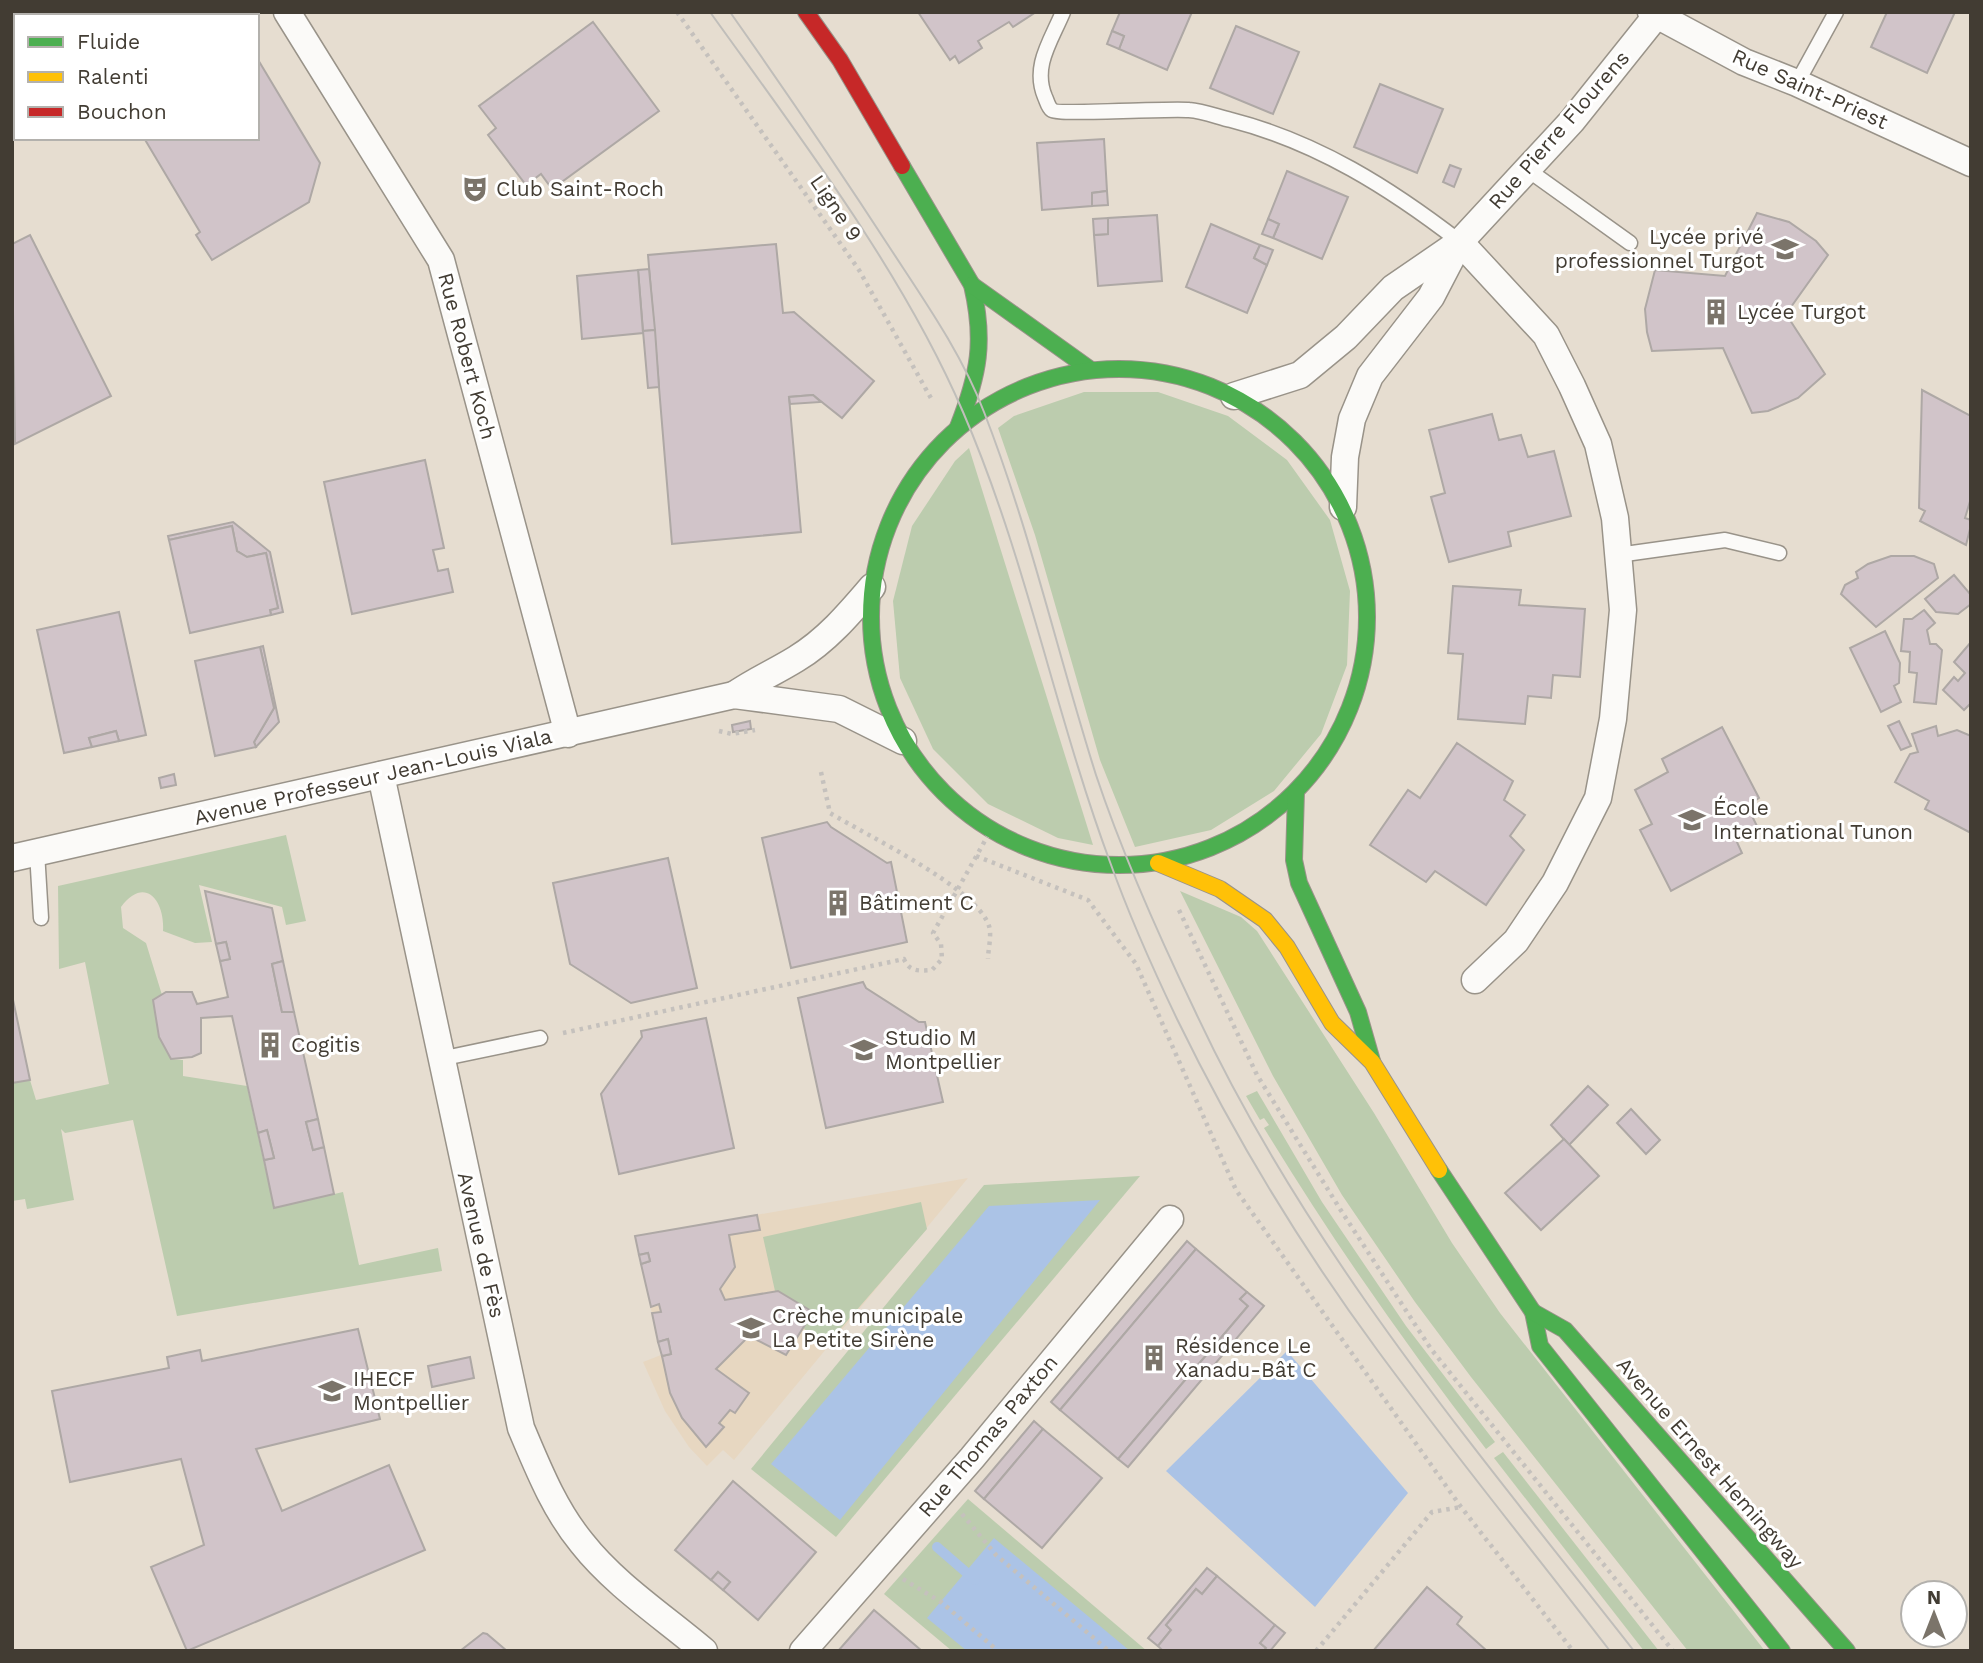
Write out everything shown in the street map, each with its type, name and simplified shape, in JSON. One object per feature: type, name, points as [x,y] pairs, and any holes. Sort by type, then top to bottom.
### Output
[{"type":"main road","points":[[806,12],[840,60],[972,285],[982,323],[980,366],[953,431],[905,489],[889,520],[878,553],[872,587],[873,653],[881,692],[903,741],[934,783],[957,806],[991,830],[1029,848],[1069,860],[1111,865],[1158,863],[1220,843],[1255,825],[1296,792],[1330,749],[1346,720],[1361,679],[1368,635],[1367,591],[1359,548],[1343,507],[1306,454],[1278,426],[1234,396],[1189,378],[1140,369],[1091,370],[1053,377],[1017,390],[953,431]]},
{"type":"main road","points":[[972,285],[1024,325],[1091,370]]},
{"type":"main road","name":"Avenue Ernest Hemingway","points":[[1296,792],[1294,860],[1298,883],[1359,1012],[1372,1062]]},
{"type":"main road","name":"Avenue Ernest Hemingway","points":[[1158,863],[1220,888],[1265,920],[1287,947],[1332,1023],[1372,1062],[1484,1242],[1533,1312],[1540,1346],[1782,1651]]},
{"type":"main road","name":"Avenue Ernest Hemingway","points":[[1533,1312],[1565,1330],[1847,1651]]},
{"type":"street","name":"Rue Robert Koch","points":[[286,12],[441,260],[568,734]]},
{"type":"street","name":"Rue Pierre Flourens","points":[[1234,396],[1300,375],[1346,337],[1393,288],[1460,242],[1528,170],[1653,14]]},
{"type":"street","name":"Rue Saint-Priest","points":[[1653,14],[1744,62],[1797,83],[1971,163]]},
{"type":"street","name":"Rue Pierre Flourens","points":[[1343,507],[1345,457],[1352,419],[1370,376],[1431,297],[1460,242]]},
{"type":"street","points":[[1460,242],[1546,335],[1598,444],[1615,518],[1623,610],[1613,719],[1598,798],[1555,883],[1516,940],[1475,980]]},
{"type":"street","name":"Avenue Professeur Jean-Louis Viala","points":[[25,855],[734,695],[825,638],[872,587]]},
{"type":"street","name":"Avenue Professeur Jean-Louis Viala","points":[[734,695],[839,709],[903,741]]},
{"type":"street","name":"Avenue de Fès","points":[[381,775],[521,1428],[548,1490],[582,1544],[626,1586],[704,1651]]},
{"type":"street","name":"Rue Thomas Paxton","points":[[803,1651],[943,1490],[1170,1219]]},
{"type":"lane","points":[[1063,12],[1038,70],[1038,82],[1050,109],[1059,114],[1106,109],[1191,110],[1271,130],[1354,169],[1402,197],[1460,242]]},
{"type":"lane","points":[[1797,83],[1836,12]]},
{"type":"lane","points":[[1528,170],[1630,243]]},
{"type":"lane","points":[[1618,555],[1725,540],[1779,553]]},
{"type":"lane","points":[[25,855],[41,918]]},
{"type":"lane","points":[[440,1059],[540,1038]]},
{"type":"path","name":"Ligne 9","points":[[677,12],[859,270],[953,431]]},
{"type":"path","points":[[821,772],[830,813],[958,888],[990,927],[988,959]]},
{"type":"path","points":[[540,1038],[904,959],[906,965],[916,971],[932,970],[942,959],[941,944],[933,933],[991,830]]},
{"type":"path","points":[[976,856],[1088,900],[1136,964],[1236,1190],[1461,1507],[1573,1651]]},
{"type":"path","points":[[1177,906],[1257,1075],[1432,1349],[1673,1651]]},
{"type":"path","points":[[943,1490],[996,1555],[1109,1651]]},
{"type":"path","points":[[1316,1651],[1432,1512],[1461,1507]]},
{"type":"path","points":[[879,1564],[941,1602],[998,1651]]},
{"type":"shaded area","name":"Crèche municipale La Petite Sirène","points":[[968,1178],[734,1460],[723,1450],[707,1466],[689,1447],[665,1411],[643,1362],[661,1355],[635,1236]]},
{"type":"green space","points":[[1084,392],[1158,392],[1228,416],[1287,460],[1330,520],[1350,591],[1347,665],[1321,734],[1274,791],[1211,830],[1135,847],[1100,760],[1035,535],[998,428],[1014,416]]},
{"type":"green space","points":[[969,448],[1093,845],[1058,838],[988,804],[933,749],[900,678],[893,601],[912,526],[955,461]]},
{"type":"green space","points":[[286,835],[306,921],[286,925],[282,907],[199,885],[212,942],[195,943],[163,931],[161,910],[152,896],[138,893],[121,907],[123,928],[146,943],[162,995],[153,1001],[159,1037],[171,1059],[183,1060],[183,1076],[247,1086],[274,1208],[343,1192],[359,1265],[438,1248],[442,1271],[177,1316],[133,1120],[65,1133],[61,1129],[74,1200],[27,1209],[25,1199],[12,1201],[12,1083],[30,1080],[36,1100],[109,1084],[85,962],[59,969],[58,886]]},
{"type":"green space","points":[[1180,891],[1241,917],[1257,931],[1374,1113],[1452,1243],[1500,1313],[1765,1651],[1688,1651],[1471,1377],[1415,1302],[1342,1195],[1273,1076]]},
{"type":"green space","points":[[1257,1091],[1322,1202],[1406,1326],[1495,1442],[1486,1449],[1427,1371],[1316,1211],[1264,1128],[1269,1125],[1264,1118],[1260,1120],[1246,1096]]},
{"type":"green space","points":[[1140,1176],[836,1537],[751,1469],[984,1185]]},
{"type":"green space","points":[[921,1202],[927,1229],[822,1350],[803,1327],[812,1312],[775,1291],[763,1237]]},
{"type":"green space","points":[[1503,1452],[1659,1651],[1644,1651],[1494,1458]]},
{"type":"green space","points":[[968,1499],[1147,1651],[952,1651],[884,1594]]},
{"type":"water","points":[[1100,1200],[840,1520],[771,1464],[989,1206]]},
{"type":"water","points":[[1287,1351],[1408,1493],[1315,1607],[1166,1471]]},
{"type":"water","points":[[994,1538],[1130,1651],[967,1651],[927,1618]]},
{"type":"building","points":[[918,12],[1036,12],[1013,27],[1009,22],[978,41],[982,48],[959,63],[955,56],[950,60]]},
{"type":"building","points":[[1120,12],[1192,12],[1167,70],[1119,49],[1124,36],[1112,31]]},
{"type":"building","points":[[1887,12],[1955,12],[1927,73],[1871,47]]},
{"type":"building","points":[[593,22],[659,111],[552,189],[541,174],[526,185],[488,135],[496,128],[479,106]]},
{"type":"building","points":[[1236,26],[1299,52],[1273,114],[1210,88]]},
{"type":"building","points":[[1112,31],[1124,36],[1119,49],[1107,44]]},
{"type":"building","points":[[259,61],[320,163],[309,202],[212,260],[196,235],[200,232],[145,140],[259,140]]},
{"type":"building","points":[[1380,84],[1443,109],[1417,173],[1354,147]]},
{"type":"building","points":[[1104,139],[1107,191],[1092,193],[1092,206],[1042,210],[1037,143]]},
{"type":"building","points":[[1450,165],[1461,169],[1454,187],[1443,182]]},
{"type":"building","points":[[1287,171],[1348,197],[1322,259],[1273,238],[1279,224],[1268,219]]},
{"type":"building","points":[[1107,191],[1108,205],[1092,206],[1092,193]]},
{"type":"building","name":"Lycée Turgot","points":[[1757,213],[1789,222],[1816,241],[1828,255],[1786,314],[1825,374],[1798,398],[1768,411],[1752,413],[1723,348],[1652,351],[1645,309],[1655,270],[1725,276]]},
{"type":"building","points":[[1157,215],[1162,281],[1098,286],[1094,235],[1108,234],[1108,218]]},
{"type":"building","points":[[1108,218],[1108,234],[1094,235],[1093,219]]},
{"type":"building","points":[[1268,219],[1279,224],[1273,238],[1262,234]]},
{"type":"building","points":[[1211,224],[1260,245],[1254,258],[1267,265],[1247,313],[1186,287]]},
{"type":"building","points":[[30,235],[111,396],[15,444],[12,244]]},
{"type":"building","points":[[776,244],[783,313],[794,312],[874,381],[842,418],[813,395],[789,397],[801,532],[672,544],[648,255]]},
{"type":"building","points":[[1260,245],[1273,250],[1267,265],[1254,258]]},
{"type":"building","points":[[649,269],[655,330],[643,331],[638,270]]},
{"type":"building","points":[[638,270],[643,333],[582,339],[577,276]]},
{"type":"building","points":[[655,330],[659,387],[648,388],[643,331]]},
{"type":"building","points":[[1922,390],[1971,416],[1971,498],[1965,518],[1971,520],[1971,525],[1966,545],[1920,521],[1925,511],[1919,508]]},
{"type":"building","points":[[813,395],[821,402],[790,404],[789,397]]},
{"type":"building","points":[[1492,414],[1499,440],[1521,435],[1528,457],[1554,451],[1571,516],[1508,532],[1511,546],[1449,562],[1431,497],[1445,493],[1429,430]]},
{"type":"building","points":[[425,460],[444,548],[433,550],[438,571],[448,569],[453,592],[352,614],[324,482]]},
{"type":"building","points":[[233,522],[270,552],[283,612],[271,615],[270,610],[278,608],[266,553],[247,557],[237,551],[232,526],[169,540],[168,536]]},
{"type":"building","points":[[232,526],[237,551],[247,557],[266,553],[278,608],[270,610],[271,615],[190,633],[169,540]]},
{"type":"building","points":[[1891,556],[1914,556],[1934,564],[1938,578],[1876,627],[1841,594],[1845,585],[1858,578],[1856,572],[1868,564]]},
{"type":"building","points":[[1954,575],[1971,595],[1971,604],[1958,614],[1936,612],[1925,599]]},
{"type":"building","points":[[1453,586],[1521,590],[1519,605],[1585,609],[1580,677],[1553,675],[1551,698],[1528,696],[1525,724],[1458,719],[1463,654],[1448,653]]},
{"type":"building","points":[[1924,610],[1935,623],[1927,630],[1930,644],[1936,644],[1942,650],[1936,704],[1914,702],[1917,673],[1909,672],[1910,652],[1901,651],[1904,619],[1912,619]]},
{"type":"building","points":[[119,612],[146,735],[119,741],[116,731],[89,738],[92,747],[64,753],[37,630]]},
{"type":"building","points":[[1885,631],[1900,663],[1899,683],[1894,686],[1901,702],[1881,712],[1850,648]]},
{"type":"building","points":[[1971,642],[1971,703],[1964,710],[1943,690],[1954,677],[1958,681],[1965,673],[1954,662]]},
{"type":"building","points":[[263,646],[279,722],[256,747],[254,742],[274,708],[260,647]]},
{"type":"building","points":[[260,647],[274,708],[254,742],[256,747],[215,756],[195,661]]},
{"type":"building","points":[[750,721],[751,729],[733,732],[732,725]]},
{"type":"building","points":[[1899,721],[1911,746],[1901,750],[1888,726]]},
{"type":"building","points":[[1936,726],[1938,736],[1957,730],[1971,736],[1971,833],[1925,809],[1929,801],[1895,782],[1910,754],[1918,752],[1912,734]]},
{"type":"building","points":[[1722,727],[1759,798],[1747,806],[1758,828],[1736,840],[1742,853],[1671,891],[1640,830],[1652,824],[1635,790],[1668,772],[1662,759]]},
{"type":"building","points":[[116,731],[119,741],[92,747],[89,738]]},
{"type":"building","points":[[1457,743],[1513,781],[1504,800],[1525,815],[1510,836],[1524,850],[1486,905],[1435,871],[1426,882],[1370,845],[1408,790],[1420,798]]},
{"type":"building","points":[[174,774],[176,785],[161,788],[159,778]]},
{"type":"building","name":"Bâtiment C","points":[[827,822],[887,863],[891,862],[907,942],[791,968],[762,838]]},
{"type":"building","points":[[668,858],[697,988],[631,1003],[570,964],[553,883]]},
{"type":"building","name":"Cogitis","points":[[205,891],[272,908],[283,961],[272,964],[282,1012],[294,1012],[318,1119],[306,1122],[313,1150],[324,1147],[334,1194],[274,1208],[264,1160],[274,1158],[267,1130],[258,1133],[232,1016],[201,1018],[201,1053],[192,1057],[171,1059],[159,1037],[153,1000],[166,992],[192,992],[197,1004],[228,997],[220,961],[230,959],[226,942],[216,944]]},
{"type":"building","points":[[226,942],[230,959],[220,961],[216,944]]},
{"type":"building","points":[[283,961],[294,1012],[282,1012],[272,964]]},
{"type":"building","points":[[863,982],[866,988],[919,1022],[925,1022],[943,1102],[826,1128],[798,998]]},
{"type":"building","points":[[12,995],[30,1080],[12,1083]]},
{"type":"building","points":[[706,1018],[734,1148],[619,1174],[601,1094],[642,1037],[641,1031]]},
{"type":"building","points":[[1588,1086],[1608,1105],[1569,1145],[1551,1125]]},
{"type":"building","points":[[1631,1109],[1660,1140],[1646,1154],[1617,1123]]},
{"type":"building","points":[[318,1119],[324,1147],[313,1150],[306,1122]]},
{"type":"building","points":[[267,1130],[274,1158],[264,1160],[258,1133]]},
{"type":"building","points":[[1564,1139],[1599,1176],[1541,1230],[1505,1193]]},
{"type":"building","points":[[757,1215],[760,1230],[729,1235],[735,1267],[720,1289],[725,1300],[778,1291],[813,1312],[786,1355],[749,1336],[716,1369],[749,1393],[735,1413],[730,1410],[719,1423],[724,1427],[706,1447],[682,1418],[670,1393],[662,1356],[671,1354],[668,1339],[658,1342],[652,1313],[661,1312],[659,1304],[651,1307],[641,1264],[650,1261],[648,1253],[639,1255],[635,1236]]},
{"type":"building","points":[[1187,1241],[1196,1249],[1060,1410],[1051,1402]]},
{"type":"building","name":"Résidence Le Xanadu-Bât C","points":[[1196,1249],[1247,1292],[1240,1299],[1248,1306],[1118,1459],[1060,1410]]},
{"type":"building","points":[[648,1253],[650,1261],[641,1264],[639,1255]]},
{"type":"building","points":[[1247,1292],[1264,1306],[1128,1467],[1118,1459],[1248,1306],[1240,1299]]},
{"type":"building","points":[[358,1329],[380,1419],[256,1449],[282,1511],[389,1465],[425,1550],[187,1651],[151,1567],[204,1545],[181,1459],[70,1482],[52,1391],[169,1368],[167,1357],[200,1350],[202,1361]]},
{"type":"building","points":[[668,1339],[671,1354],[662,1356],[658,1342]]},
{"type":"building","points":[[470,1357],[474,1378],[432,1387],[428,1366]]},
{"type":"building","points":[[1034,1421],[1043,1429],[984,1499],[975,1491]]},
{"type":"building","points":[[1043,1429],[1102,1478],[1042,1548],[984,1499]]},
{"type":"building","points":[[733,1481],[816,1552],[758,1620],[723,1590],[730,1582],[718,1572],[711,1580],[675,1550]]},
{"type":"building","points":[[1207,1568],[1217,1576],[1202,1594],[1196,1589],[1166,1625],[1171,1630],[1158,1646],[1148,1638]]},
{"type":"building","points":[[718,1572],[730,1582],[723,1590],[711,1580]]},
{"type":"building","points":[[1217,1576],[1275,1625],[1260,1643],[1266,1648],[1264,1651],[1163,1651],[1158,1646],[1171,1630],[1166,1625],[1196,1589],[1202,1594]]},
{"type":"building","points":[[1427,1587],[1462,1617],[1457,1624],[1487,1651],[1373,1651]]},
{"type":"building","points":[[874,1610],[922,1651],[838,1651]]},
{"type":"building","points":[[1275,1625],[1285,1633],[1270,1651],[1264,1651],[1266,1648],[1260,1643]]},
{"type":"building","points":[[483,1633],[487,1634],[507,1651],[460,1651]]},
{"type":"waterway","points":[[937,1547],[975,1580]]},
{"type":"tram line","points":[[710,12],[847,206],[911,308],[939,360],[963,412],[1005,523],[1090,806],[1117,882],[1168,1000],[1221,1105],[1270,1190],[1350,1312],[1435,1427],[1610,1651]]},
{"type":"tram line","points":[[730,12],[916,287],[954,348],[975,390],[1016,502],[1082,730],[1118,835],[1168,953],[1239,1098],[1340,1264],[1396,1343],[1513,1498],[1634,1651]]},
{"type":"traffic: fast","points":[[902,166],[972,285],[978,323],[978,357],[971,390],[958,427]]},
{"type":"traffic: fast","points":[[972,285],[1091,370]]},
{"type":"traffic: fast","points":[[1119,369],[1167,373],[1214,388],[1257,411],[1295,441],[1325,479],[1348,522],[1363,569],[1367,617],[1363,665],[1348,712],[1325,755],[1295,793],[1257,823],[1214,846],[1167,861],[1119,865],[1071,861],[1024,846],[981,823],[943,793],[913,755],[890,712],[875,665],[871,617],[875,569],[890,522],[913,479],[943,441],[981,411],[1024,388],[1071,373],[1119,369]]},
{"type":"traffic: fast","points":[[1296,792],[1294,860],[1299,883],[1358,1012],[1372,1061]]},
{"type":"traffic: fast","points":[[1439,1170],[1533,1312],[1540,1346],[1782,1651]]},
{"type":"traffic: fast","points":[[1533,1312],[1565,1330],[1847,1651]]},
{"type":"traffic: slow","points":[[1158,863],[1220,889],[1265,920],[1287,947],[1332,1023],[1372,1062],[1439,1170]]},
{"type":"traffic: jam","points":[[806,12],[840,60],[902,166]]},
{"type":"place","name":"Club Saint-Roch","points":[[475,189]]},
{"type":"place","name":"Lycée privé professionnel Turgot","points":[[1785,249]]},
{"type":"place","name":"Lycée Turgot","points":[[1716,312]]},
{"type":"place","name":"École International Tunon","points":[[1692,820]]},
{"type":"place","name":"Bâtiment C","points":[[838,903]]},
{"type":"place","name":"Cogitis","points":[[270,1045]]},
{"type":"place","name":"Studio M Montpellier","points":[[864,1050]]},
{"type":"place","name":"Crèche municipale La Petite Sirène","points":[[751,1328]]},
{"type":"place","name":"Résidence Le Xanadu-Bât C","points":[[1154,1358]]},
{"type":"place","name":"IHECF Montpellier","points":[[332,1391]]}]
